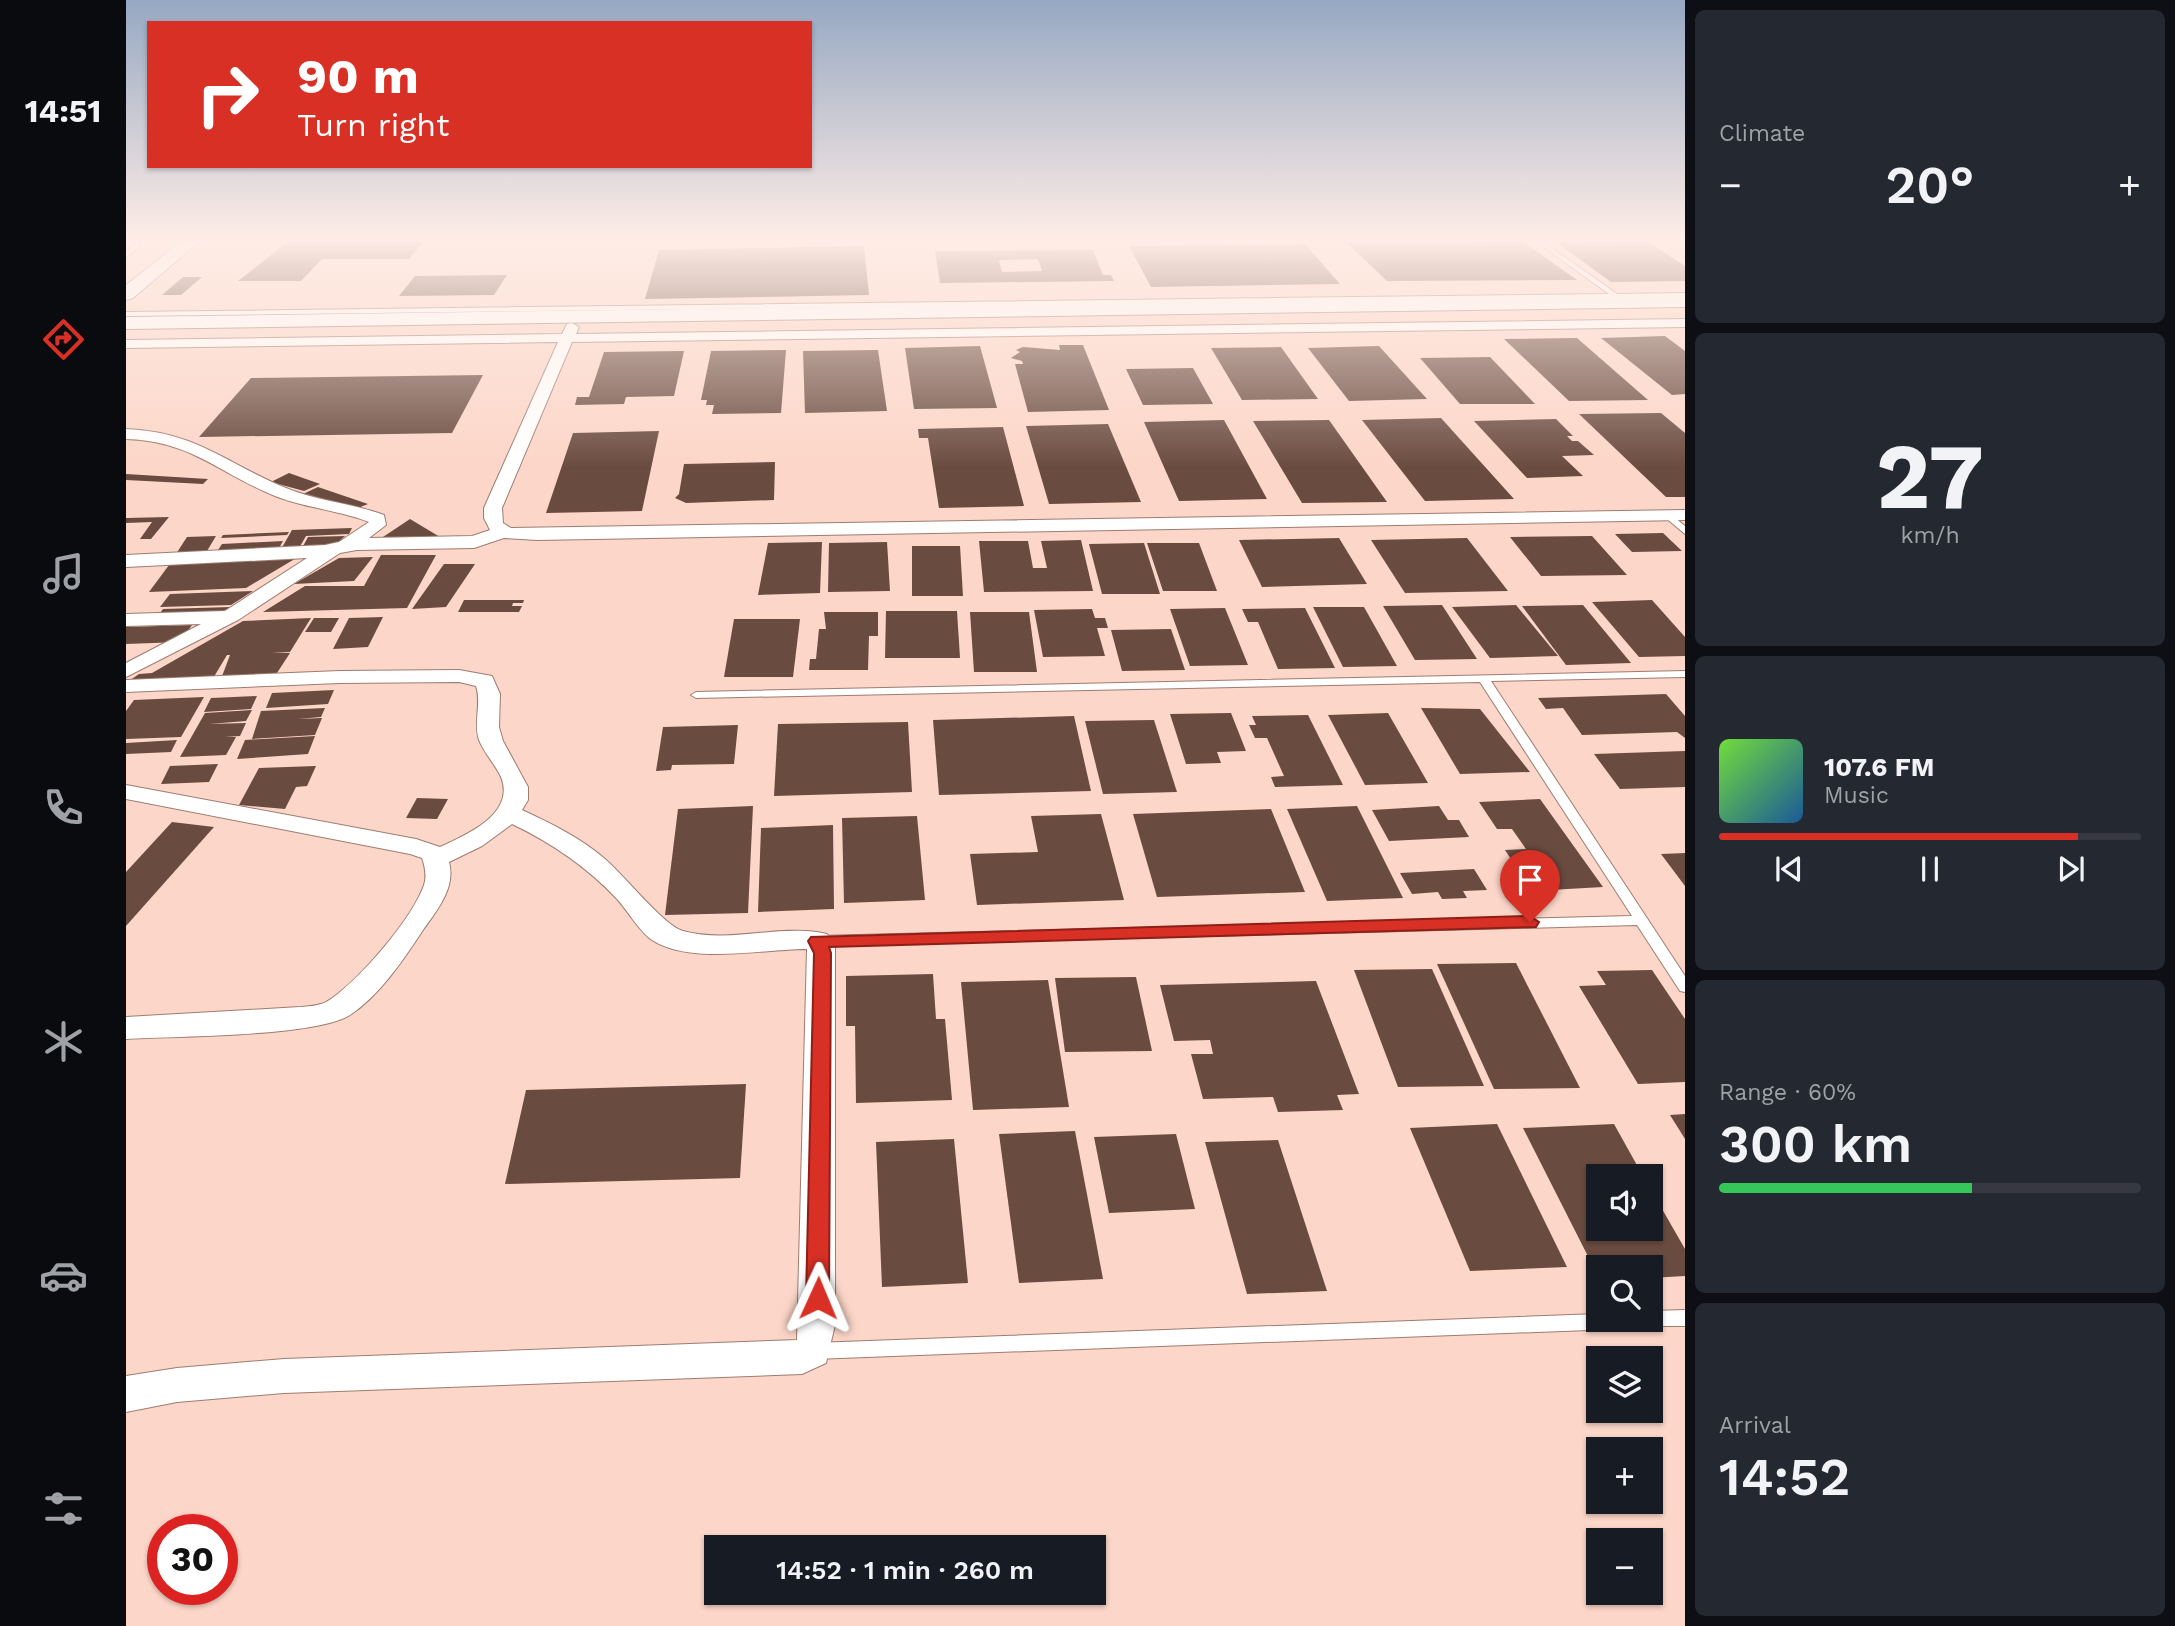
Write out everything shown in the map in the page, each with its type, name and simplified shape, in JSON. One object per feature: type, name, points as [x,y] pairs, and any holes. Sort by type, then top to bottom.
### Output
[{"type":"main road","points":[[126,323],[572,328],[1048,317]]},
{"type":"main road","points":[[126,335],[1524,317]]},
{"type":"street","points":[[126,344],[572,328],[1685,323]]},
{"type":"street","points":[[503,532],[496,528],[491,519],[493,508],[572,328]]},
{"type":"street","points":[[126,433],[175,438],[208,451],[277,491],[378,519],[377,525],[335,548],[231,617],[126,671]]},
{"type":"street","points":[[126,561],[474,542],[503,532],[537,535],[1677,515]]},
{"type":"street","points":[[126,620],[231,617]]},
{"type":"street","points":[[126,686],[340,677],[474,678],[484,681],[490,690],[489,733],[516,787],[515,801],[508,813],[485,835],[435,859]]},
{"type":"street","points":[[126,792],[416,847],[432,853],[437,885],[421,914],[341,1007],[322,1015],[300,1018],[126,1028]]},
{"type":"street","points":[[126,1394],[177,1385],[284,1376],[802,1357],[813,1351],[817,1325],[822,953],[817,941],[716,943],[670,938],[661,933],[608,872],[565,841],[508,813]]},
{"type":"lane","points":[[1677,515],[1685,531]]},
{"type":"lane","points":[[696,695],[1685,674]]},
{"type":"lane","points":[[1484,679],[1685,987]]},
{"type":"lane","points":[[817,941],[1640,919]]},
{"type":"lane","points":[[1663,1319],[1685,1318]]},
{"type":"lane","points":[[813,1351],[1586,1322]]},
{"type":"building","points":[[1665,336],[1685,351],[1685,394],[1672,395],[1601,338]]},
{"type":"building","points":[[1577,338],[1648,400],[1569,401],[1504,339]]},
{"type":"building","points":[[1059,345],[1083,345],[1109,410],[1028,412],[1015,364],[1023,364],[1022,361],[1011,358],[1020,352],[1016,350],[1023,347],[1060,350]]},
{"type":"building","points":[[980,346],[997,408],[914,409],[905,348]]},
{"type":"building","points":[[1379,346],[1427,399],[1349,401],[1308,348]]},
{"type":"building","points":[[1281,347],[1318,399],[1242,400],[1211,348]]},
{"type":"building","points":[[786,350],[781,413],[712,414],[714,405],[706,405],[707,400],[701,400],[711,351]]},
{"type":"building","points":[[878,350],[887,411],[805,413],[803,351]]},
{"type":"building","points":[[684,351],[674,396],[626,397],[624,404],[575,405],[577,397],[589,397],[604,352]]},
{"type":"building","points":[[1490,357],[1535,404],[1460,404],[1420,358]]},
{"type":"building","points":[[1193,368],[1213,404],[1143,405],[1126,369]]},
{"type":"building","points":[[483,375],[452,433],[199,437],[251,378]]},
{"type":"building","points":[[1661,413],[1685,433],[1685,497],[1666,497],[1579,414]]},
{"type":"building","points":[[1441,418],[1514,499],[1425,501],[1362,420]]},
{"type":"building","points":[[1556,419],[1573,436],[1567,436],[1572,441],[1578,441],[1594,455],[1562,456],[1583,476],[1527,478],[1474,421]]},
{"type":"building","points":[[1224,420],[1267,499],[1179,501],[1144,422]]},
{"type":"building","points":[[1329,420],[1387,502],[1302,503],[1253,421]]},
{"type":"building","points":[[1108,424],[1141,502],[1049,504],[1026,426]]},
{"type":"building","points":[[1003,427],[1024,506],[939,508],[928,438],[919,438],[918,429]]},
{"type":"building","points":[[659,431],[642,511],[546,513],[573,433]]},
{"type":"building","points":[[775,462],[774,500],[686,503],[675,498],[679,494],[684,464]]},
{"type":"building","points":[[289,473],[320,484],[304,491],[271,482]]},
{"type":"building","points":[[126,474],[208,479],[203,484],[126,480]]},
{"type":"building","points":[[318,487],[368,504],[358,508],[303,494]]},
{"type":"building","points":[[169,517],[151,539],[140,539],[152,522],[126,523],[126,518]]},
{"type":"building","points":[[410,519],[445,540],[374,543]]},
{"type":"building","points":[[352,528],[349,534],[306,536],[298,550],[280,551],[292,530]]},
{"type":"building","points":[[289,532],[287,535],[221,538],[223,535]]},
{"type":"building","points":[[1663,533],[1682,551],[1632,552],[1615,534]]},
{"type":"building","points":[[216,536],[204,556],[174,557],[187,537]]},
{"type":"building","points":[[345,536],[334,546],[301,550],[308,537]]},
{"type":"building","points":[[1592,536],[1627,575],[1541,576],[1510,537]]},
{"type":"building","points":[[1339,538],[1367,584],[1262,587],[1239,540]]},
{"type":"building","points":[[1467,538],[1508,591],[1405,593],[1371,540]]},
{"type":"building","points":[[1081,540],[1093,591],[984,592],[979,541],[1028,541],[1033,568],[1047,568],[1041,541]]},
{"type":"building","points":[[283,541],[278,550],[216,553],[222,544]]},
{"type":"building","points":[[822,542],[820,593],[758,595],[768,543]]},
{"type":"building","points":[[887,542],[890,591],[828,592],[829,543]]},
{"type":"building","points":[[1144,543],[1160,594],[1102,594],[1089,544]]},
{"type":"building","points":[[1147,543],[1199,543],[1217,591],[1163,591]]},
{"type":"building","points":[[912,546],[960,546],[963,596],[912,596]]},
{"type":"building","points":[[381,555],[436,555],[407,608],[263,612],[305,586],[364,586]]},
{"type":"building","points":[[298,557],[246,588],[149,592],[172,561]]},
{"type":"building","points":[[373,557],[354,581],[294,584],[339,558]]},
{"type":"building","points":[[444,564],[475,564],[446,607],[412,609]]},
{"type":"building","points":[[253,591],[231,605],[160,607],[170,594]]},
{"type":"building","points":[[464,600],[524,600],[523,603],[513,603],[512,606],[522,606],[519,612],[458,612]]},
{"type":"building","points":[[1652,600],[1685,637],[1685,656],[1639,657],[1592,602]]},
{"type":"building","points":[[1442,605],[1477,659],[1415,660],[1383,606]]},
{"type":"building","points":[[1516,605],[1558,656],[1490,658],[1452,607]]},
{"type":"building","points":[[1583,605],[1631,663],[1566,665],[1522,606]]},
{"type":"building","points":[[231,607],[215,615],[158,616],[163,609]]},
{"type":"building","points":[[1313,607],[1364,607],[1397,666],[1343,667]]},
{"type":"building","points":[[1225,608],[1248,665],[1190,666],[1170,609]]},
{"type":"building","points":[[1305,608],[1335,668],[1278,669],[1258,622],[1248,622],[1242,609]]},
{"type":"building","points":[[1092,609],[1095,618],[1105,618],[1108,628],[1097,628],[1105,656],[1043,657],[1034,610]]},
{"type":"building","points":[[886,611],[957,611],[960,658],[885,658]]},
{"type":"building","points":[[824,612],[878,612],[878,636],[869,636],[868,670],[809,670],[810,659],[816,659],[819,629],[826,629]]},
{"type":"building","points":[[970,612],[1029,612],[1037,672],[974,672]]},
{"type":"building","points":[[383,617],[368,647],[333,649],[349,618]]},
{"type":"building","points":[[311,618],[290,652],[272,653],[290,653],[275,676],[221,679],[230,655],[227,655],[212,680],[126,683],[139,674],[152,673],[243,621]]},
{"type":"building","points":[[314,618],[339,618],[331,632],[305,632]]},
{"type":"building","points":[[734,619],[800,619],[793,677],[724,677]]},
{"type":"building","points":[[192,625],[180,642],[126,644],[126,627]]},
{"type":"building","points":[[1171,629],[1185,670],[1122,671],[1111,630]]},
{"type":"building","points":[[334,690],[328,704],[266,708],[272,693]]},
{"type":"building","points":[[1666,694],[1685,716],[1685,738],[1677,732],[1582,735],[1563,708],[1546,709],[1538,698]]},
{"type":"building","points":[[257,696],[251,709],[204,712],[211,698]]},
{"type":"building","points":[[204,697],[181,737],[126,739],[126,711],[134,700]]},
{"type":"building","points":[[325,708],[321,717],[298,719],[322,718],[315,735],[252,739],[261,711]]},
{"type":"building","points":[[1421,708],[1480,709],[1530,772],[1460,774]]},
{"type":"building","points":[[252,710],[246,721],[209,724],[246,723],[240,736],[225,737],[236,737],[226,755],[180,757],[205,713]]},
{"type":"building","points":[[1231,713],[1246,751],[1217,752],[1221,763],[1186,764],[1170,714]]},
{"type":"building","points":[[1388,713],[1428,783],[1365,785],[1328,715]]},
{"type":"building","points":[[1308,715],[1343,785],[1275,787],[1271,777],[1284,776],[1267,738],[1255,738],[1249,725],[1256,725],[1252,716]]},
{"type":"building","points":[[1074,716],[1091,791],[939,795],[933,720]]},
{"type":"building","points":[[1154,720],[1177,792],[1103,794],[1085,721]]},
{"type":"building","points":[[908,722],[912,792],[774,796],[778,724]]},
{"type":"building","points":[[738,725],[734,764],[672,765],[671,770],[656,771],[663,727]]},
{"type":"building","points":[[315,736],[308,754],[237,759],[245,740]]},
{"type":"building","points":[[177,740],[171,752],[126,754],[126,743]]},
{"type":"building","points":[[1685,751],[1685,787],[1620,789],[1594,754]]},
{"type":"building","points":[[218,764],[209,782],[161,784],[170,766]]},
{"type":"building","points":[[316,766],[307,786],[296,787],[285,809],[239,805],[259,768]]},
{"type":"building","points":[[417,798],[448,799],[437,819],[406,818]]},
{"type":"building","points":[[1540,799],[1603,887],[1532,891],[1505,850],[1526,849],[1512,829],[1497,829],[1479,802]]},
{"type":"building","points":[[753,806],[748,913],[665,915],[678,809]]},
{"type":"building","points":[[1357,806],[1403,898],[1327,901],[1287,809]]},
{"type":"building","points":[[1439,806],[1448,820],[1459,820],[1469,837],[1389,841],[1372,810]]},
{"type":"building","points":[[1271,809],[1305,892],[1157,897],[1133,814]]},
{"type":"building","points":[[1101,814],[1124,900],[977,905],[970,854],[1038,852],[1031,816]]},
{"type":"building","points":[[917,816],[925,900],[844,903],[842,818]]},
{"type":"building","points":[[172,822],[214,827],[126,926],[126,872]]},
{"type":"building","points":[[833,825],[834,909],[758,912],[761,828]]},
{"type":"building","points":[[1685,853],[1685,886],[1661,854]]},
{"type":"building","points":[[1474,869],[1487,890],[1463,891],[1467,898],[1442,899],[1438,892],[1412,894],[1400,873]]},
{"type":"building","points":[[1516,963],[1580,1088],[1494,1089],[1437,964]]},
{"type":"building","points":[[1432,969],[1484,1086],[1398,1087],[1354,970]]},
{"type":"building","points":[[1652,970],[1685,1019],[1685,1082],[1638,1084],[1579,986],[1606,985],[1597,971]]},
{"type":"building","points":[[933,974],[936,1019],[945,1019],[952,1100],[856,1103],[855,1026],[846,1026],[846,976]]},
{"type":"building","points":[[1136,977],[1152,1051],[1065,1052],[1055,978]]},
{"type":"building","points":[[1048,980],[1069,1107],[973,1110],[961,982]]},
{"type":"building","points":[[1316,981],[1359,1094],[1337,1095],[1343,1110],[1278,1112],[1273,1097],[1203,1099],[1191,1054],[1213,1054],[1210,1040],[1174,1041],[1160,985]]},
{"type":"building","points":[[746,1084],[740,1178],[505,1184],[526,1090]]},
{"type":"building","points":[[1685,1114],[1685,1139],[1670,1115]]},
{"type":"building","points":[[1497,1124],[1567,1267],[1470,1271],[1410,1128]]},
{"type":"building","points":[[1614,1124],[1636,1164],[1586,1164],[1586,1241],[1663,1241],[1663,1211],[1685,1249],[1685,1276],[1663,1277],[1663,1255],[1587,1255],[1523,1128]]},
{"type":"building","points":[[1075,1131],[1103,1279],[1019,1283],[999,1134]]},
{"type":"building","points":[[1176,1134],[1195,1209],[1109,1213],[1094,1137]]},
{"type":"building","points":[[954,1139],[968,1283],[882,1287],[876,1142]]},
{"type":"building","points":[[1278,1140],[1327,1291],[1247,1294],[1205,1142]]},
{"type":"route","points":[[818,1298],[822,953],[817,941],[1530,922]]}]
